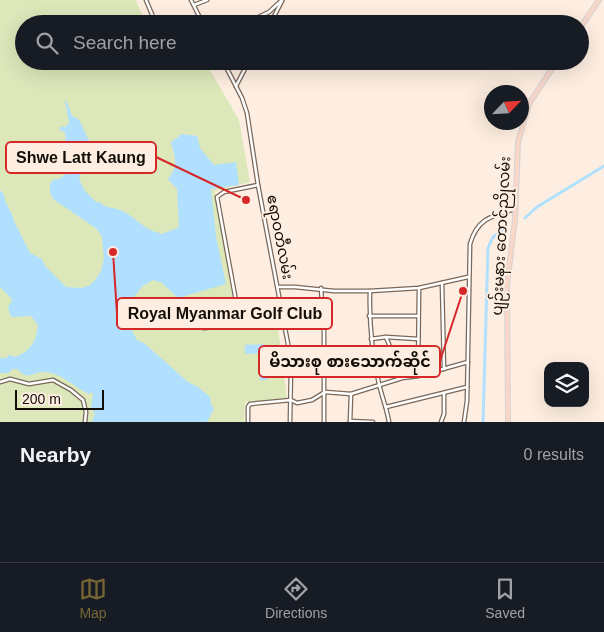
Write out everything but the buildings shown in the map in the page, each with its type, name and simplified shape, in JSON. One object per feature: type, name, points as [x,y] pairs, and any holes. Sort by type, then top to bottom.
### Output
[{"type":"main road","points":[[589,15],[600,0]]},
{"type":"main road","name":"ပျဉ်းမနား တောင်ညိုလမ်း","points":[[508,422],[508,286],[515,209],[518,142],[529,104],[552,70]]},
{"type":"street","points":[[146,0],[152,15]]},
{"type":"street","points":[[191,0],[199,15]]},
{"type":"street","points":[[194,5],[207,0]]},
{"type":"street","points":[[262,15],[283,0]]},
{"type":"street","points":[[275,15],[283,0]]},
{"type":"street","name":"ဧရာဝတီလမ်း","points":[[228,70],[247,113],[258,185],[278,287],[291,368],[290,422]]},
{"type":"street","points":[[236,86],[244,70]]},
{"type":"street","points":[[240,323],[217,197],[224,192],[258,185]]},
{"type":"street","points":[[464,422],[468,387],[468,277],[470,244],[473,232],[481,222],[515,209]]},
{"type":"street","points":[[278,287],[321,288],[334,291],[370,291],[419,288],[468,277]]},
{"type":"street","points":[[442,283],[444,369]]},
{"type":"street","points":[[321,288],[324,333],[324,422]]},
{"type":"street","points":[[418,376],[419,288]]},
{"type":"street","points":[[370,291],[369,316],[371,339],[388,422]]},
{"type":"street","points":[[134,310],[196,327],[283,317]]},
{"type":"street","points":[[369,316],[418,316]]},
{"type":"street","points":[[371,339],[386,337],[418,339]]},
{"type":"street","points":[[386,337],[402,378]]},
{"type":"street","points":[[248,422],[248,407],[250,404],[291,400],[297,403],[305,402],[319,397],[325,392],[351,394],[402,378],[418,376],[468,362]]},
{"type":"street","points":[[0,382],[10,379],[30,384],[38,381],[53,380],[83,400],[86,412],[85,422]]},
{"type":"street","points":[[386,407],[468,387]]},
{"type":"street","points":[[441,422],[444,414],[444,393]]},
{"type":"street","points":[[351,394],[350,422],[373,422]]},
{"type":"green space","points":[[0,0],[136,0],[142,15],[15,15],[15,70],[210,70],[239,120],[250,182],[215,191],[236,319],[276,313],[287,398],[245,402],[244,422],[0,422]]},
{"type":"water","points":[[65,100],[72,116],[79,120],[90,141],[97,145],[102,145],[107,150],[98,152],[93,163],[83,167],[79,179],[85,191],[96,202],[125,212],[147,228],[162,234],[179,227],[177,189],[168,179],[175,166],[171,142],[182,134],[197,136],[200,148],[214,165],[236,162],[239,185],[211,189],[216,237],[226,284],[178,298],[162,283],[153,280],[143,286],[127,305],[129,325],[137,340],[144,343],[188,382],[198,387],[210,397],[214,409],[207,422],[92,422],[95,413],[91,408],[93,392],[89,394],[52,373],[41,372],[25,375],[17,369],[12,369],[9,373],[0,373],[0,358],[6,358],[9,355],[16,357],[29,348],[36,336],[38,325],[31,316],[12,317],[10,315],[8,307],[12,301],[11,298],[0,287],[0,190],[30,253],[42,259],[45,266],[66,287],[82,288],[90,285],[101,271],[104,259],[102,237],[97,229],[53,199],[50,192],[50,184],[53,180],[65,174],[68,162],[65,132],[59,128],[62,126],[64,128],[69,123]]},
{"type":"water","points":[[264,344],[265,353],[245,354],[245,345]]},
{"type":"water","points":[[265,354],[267,380],[260,380],[259,355]]},
{"type":"waterway","points":[[525,218],[537,207],[604,166]]},
{"type":"waterway","points":[[483,422],[488,248],[493,237],[503,230]]},
{"type":"place","name":"Shwe Latt Kaung","points":[[246,200]]},
{"type":"place","name":"Royal Myanmar Golf Club","points":[[113,252]]},
{"type":"place","name":"မိသားစု စားသောက်ဆိုင်","points":[[463,291]]}]
